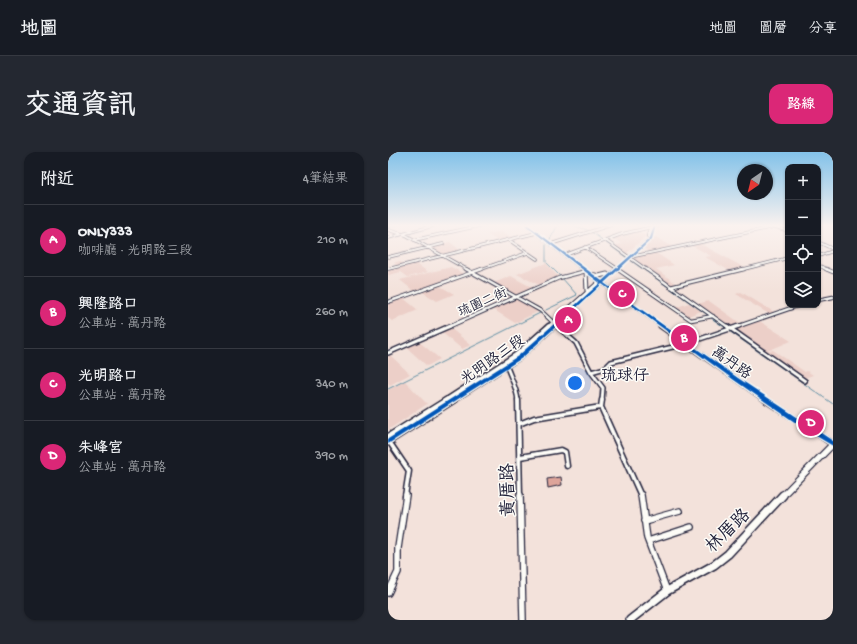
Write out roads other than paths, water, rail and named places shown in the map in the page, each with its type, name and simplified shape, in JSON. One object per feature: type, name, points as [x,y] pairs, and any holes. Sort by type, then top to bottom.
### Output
[{"type":"street","points":[[388,257],[433,247]]},
{"type":"street","points":[[388,269],[481,247]]},
{"type":"street","points":[[518,247],[537,259]]},
{"type":"street","name":"萬丹路","points":[[555,247],[601,283],[685,344],[833,444]]},
{"type":"street","points":[[565,255],[588,247]]},
{"type":"street","points":[[615,247],[728,329],[805,381]]},
{"type":"street","points":[[601,283],[641,247]]},
{"type":"street","points":[[629,257],[679,247]]},
{"type":"street","points":[[429,248],[541,311],[555,322],[578,345],[591,372],[603,388],[601,407],[641,496],[648,541],[667,590]]},
{"type":"street","points":[[585,248],[691,320],[711,316]]},
{"type":"street","points":[[821,255],[833,250]]},
{"type":"street","points":[[388,302],[527,253]]},
{"type":"street","points":[[670,287],[785,259]]},
{"type":"street","points":[[821,266],[833,272]]},
{"type":"street","points":[[601,283],[607,274],[616,268]]},
{"type":"street","points":[[586,271],[595,276],[607,274]]},
{"type":"street","points":[[586,271],[588,293],[604,289],[613,291]]},
{"type":"street","name":"琉園二街","points":[[388,353],[560,278],[586,271]]},
{"type":"street","name":"光明路三段","points":[[388,440],[505,364],[520,357],[555,322],[601,283]]},
{"type":"street","points":[[821,299],[833,297]]},
{"type":"street","points":[[591,372],[605,368],[611,362],[685,344],[791,308]]},
{"type":"street","name":"黃厝路","points":[[505,364],[511,379],[516,386],[519,424],[523,620]]},
{"type":"street","points":[[519,424],[534,418],[601,407]]},
{"type":"street","points":[[388,440],[409,471],[398,548],[398,572],[388,593]]},
{"type":"street","name":"林厝路","points":[[630,620],[667,590],[714,565],[728,554],[810,466],[833,444]]},
{"type":"street","points":[[520,457],[561,450],[564,452],[567,466]]},
{"type":"street","points":[[644,522],[680,511]]},
{"type":"street","points":[[648,541],[691,526]]},
{"type":"waterway","points":[[546,247],[546,262]]},
{"type":"waterway","points":[[612,247],[627,258]]},
{"type":"waterway","points":[[630,260],[709,316]]},
{"type":"waterway","points":[[547,263],[560,276]]},
{"type":"waterway","points":[[546,310],[577,295],[562,278]]},
{"type":"waterway","points":[[388,389],[540,313]]},
{"type":"waterway","points":[[711,318],[727,329]]},
{"type":"waterway","points":[[729,331],[833,404]]},
{"type":"place","name":"光明路口","points":[[622,294]]},
{"type":"place","name":"ONLY333","points":[[568,320]]},
{"type":"place","name":"興隆路口","points":[[684,338]]},
{"type":"place","name":"朱峰宮","points":[[811,423]]},
{"type":"district","name":"琉球仔","points":[[625,374]]}]
